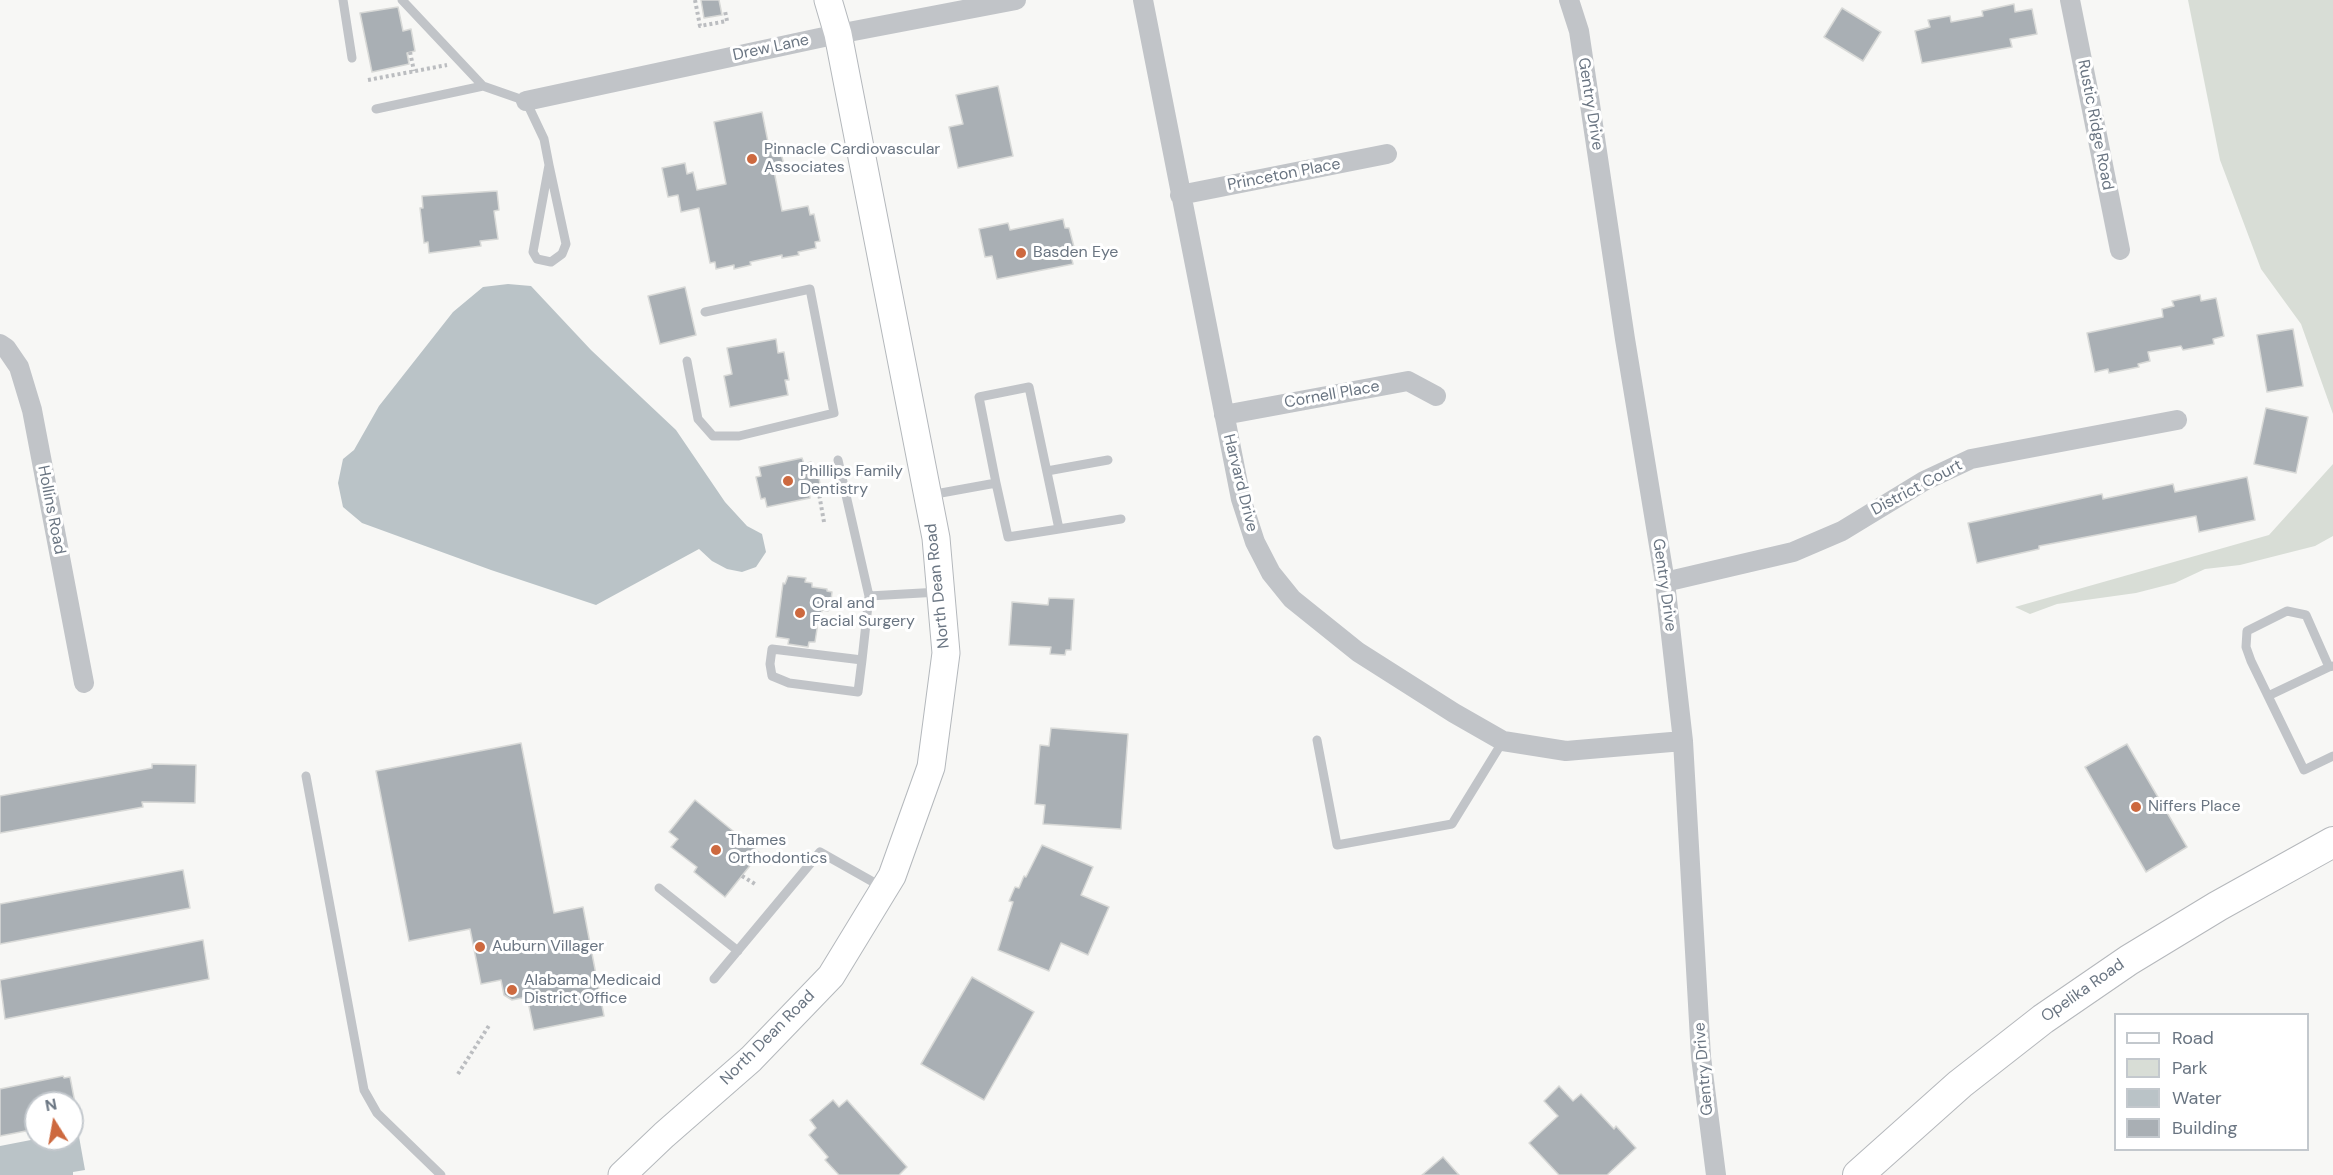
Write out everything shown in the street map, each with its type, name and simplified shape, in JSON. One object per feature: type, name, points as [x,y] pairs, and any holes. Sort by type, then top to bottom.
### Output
[{"type":"main road","name":"Opelika Road","points":[[1858,1175],[1960,1084],[2043,1019],[2148,948],[2333,842]]},
{"type":"street","name":"North Dean Road","points":[[622,1175],[751,1059],[831,976],[892,876],[931,767],[945,652],[936,538],[838,34],[828,0]]},
{"type":"street","name":"Drew Lane","points":[[526,101],[838,34],[1016,0]]},
{"type":"street","name":"Harvard Drive","points":[[1143,0],[1241,499],[1255,542],[1271,573],[1292,600],[1358,652],[1503,741],[1566,752],[1683,741]]},
{"type":"street","name":"Gentry Drive","points":[[1569,0],[1579,31],[1665,582],[1683,741],[1701,1058],[1716,1175]]},
{"type":"street","name":"Rustic Ridge Road","points":[[2070,0],[2120,250]]},
{"type":"street","name":"Princeton Place","points":[[1180,195],[1387,154]]},
{"type":"street","name":"Hollins Road","points":[[0,344],[6,348],[19,367],[32,410],[84,683]]},
{"type":"street","name":"Cornell Place","points":[[1224,415],[1408,381],[1436,396]]},
{"type":"street","name":"District Court","points":[[1665,582],[1793,552],[1842,531],[1924,481],[1971,459],[2177,420]]},
{"type":"lane","points":[[343,0],[352,58]]},
{"type":"lane","points":[[402,0],[483,86],[526,101],[544,139],[566,244],[562,254],[551,262],[537,259],[533,252],[549,165]]},
{"type":"lane","points":[[376,109],[483,86]]},
{"type":"lane","points":[[687,361],[698,419],[713,436],[739,436],[834,413],[810,289],[705,312]]},
{"type":"lane","points":[[1059,529],[1029,387],[979,397],[1008,537],[1059,529],[1121,519]]},
{"type":"lane","points":[[838,460],[869,596],[862,660],[858,693],[789,683],[771,676],[772,650],[862,660]]},
{"type":"lane","points":[[1047,471],[1108,460]]},
{"type":"lane","points":[[928,495],[996,483]]},
{"type":"lane","points":[[869,596],[940,592]]},
{"type":"lane","points":[[2268,696],[2331,666],[2306,615],[2287,611],[2247,631],[2246,647],[2268,696],[2304,770],[2333,756]]},
{"type":"lane","points":[[1317,740],[1337,845],[1452,824],[1503,741]]},
{"type":"lane","points":[[306,776],[364,1090],[377,1113],[441,1175]]},
{"type":"lane","points":[[714,980],[820,852],[884,889]]},
{"type":"lane","points":[[659,888],[738,951]]},
{"type":"path","points":[[695,0],[700,26],[727,21],[725,10]]},
{"type":"path","points":[[410,52],[414,71]]},
{"type":"path","points":[[368,80],[455,64]]},
{"type":"path","points":[[824,522],[818,488],[831,485],[830,479]]},
{"type":"path","points":[[742,876],[755,884]]},
{"type":"path","points":[[458,1074],[490,1024]]},
{"type":"green space","points":[[2188,0],[2333,0],[2333,414],[2301,324],[2261,269],[2220,160]]},
{"type":"green space","points":[[2333,464],[2333,536],[2315,546],[2240,565],[2205,569],[2175,583],[2136,593],[2057,604],[2030,614],[2015,607],[2269,535]]},
{"type":"water","points":[[508,284],[531,286],[591,350],[676,430],[725,502],[747,526],[762,534],[766,552],[756,567],[742,572],[727,569],[712,561],[699,549],[596,605],[362,523],[343,507],[338,483],[343,459],[354,450],[379,406],[453,312],[483,287]]},
{"type":"water","points":[[24,1141],[24,1151],[82,1151],[85,1170],[73,1172],[73,1175],[0,1175],[0,1146]]},
{"type":"building","points":[[701,0],[719,0],[722,15],[704,18]]},
{"type":"building","points":[[2014,4],[2015,12],[2032,9],[2037,34],[2010,39],[2012,47],[1922,63],[1915,31],[1930,27],[1928,20],[1950,16],[1951,22],[1983,16],[1982,11]]},
{"type":"building","points":[[398,7],[403,31],[411,29],[415,51],[407,53],[409,64],[372,72],[360,13]]},
{"type":"building","points":[[1842,8],[1881,32],[1863,61],[1824,37]]},
{"type":"building","points":[[998,86],[1013,156],[958,168],[949,127],[963,124],[956,95]]},
{"type":"building","points":[[762,112],[768,142],[774,141],[777,154],[781,153],[785,169],[774,171],[782,211],[808,206],[810,215],[814,214],[820,241],[815,242],[816,248],[798,252],[799,255],[782,258],[782,255],[750,262],[751,265],[734,269],[734,265],[716,269],[715,262],[710,263],[699,208],[681,212],[678,195],[668,197],[662,168],[685,163],[687,174],[693,172],[697,190],[726,184],[714,122]]},
{"type":"building","points":[[497,191],[499,210],[494,211],[498,239],[480,241],[481,246],[429,253],[428,242],[424,243],[420,208],[423,208],[422,196]]},
{"type":"building","points":[[1063,219],[1065,228],[1069,228],[1074,247],[1069,247],[1073,264],[997,279],[992,256],[985,257],[979,229],[1008,223],[1010,230]]},
{"type":"building","points":[[685,287],[696,335],[660,344],[648,296]]},
{"type":"building","points":[[2200,295],[2201,301],[2216,298],[2224,336],[2213,339],[2214,344],[2183,350],[2181,346],[2148,352],[2150,361],[2138,364],[2139,367],[2109,373],[2108,369],[2095,372],[2087,333],[2163,317],[2162,309],[2174,306],[2172,301]]},
{"type":"building","points":[[2293,329],[2303,386],[2267,392],[2257,335]]},
{"type":"building","points":[[776,339],[778,353],[784,352],[789,380],[785,380],[788,395],[730,407],[724,376],[732,374],[727,348]]},
{"type":"building","points":[[2266,408],[2308,417],[2296,473],[2254,464]]},
{"type":"building","name":"Phillips Family Dentistry","points":[[802,458],[804,464],[811,462],[812,467],[817,466],[820,484],[815,485],[816,490],[809,492],[810,498],[767,507],[765,498],[761,499],[756,477],[761,476],[759,467]]},
{"type":"building","points":[[2247,477],[2255,520],[2199,532],[2196,516],[2039,546],[2039,549],[1977,563],[1968,523],[2102,494],[2103,499],[2173,484],[2175,492]]},
{"type":"building","name":"Oral and Facial Surgery","points":[[788,576],[806,578],[805,582],[812,583],[812,587],[832,592],[830,608],[828,611],[822,610],[815,642],[809,642],[808,647],[788,644],[789,639],[776,637],[783,583],[785,584]]},
{"type":"building","points":[[1049,598],[1074,599],[1071,650],[1066,650],[1065,655],[1050,654],[1051,647],[1009,645],[1012,602],[1048,605]]},
{"type":"building","points":[[1051,728],[1128,734],[1121,829],[1043,824],[1045,805],[1035,804],[1040,745],[1049,746]]},
{"type":"building","points":[[521,743],[554,913],[583,907],[604,1016],[534,1030],[527,997],[512,1000],[504,995],[501,980],[481,984],[470,929],[409,941],[376,771]]},
{"type":"building","name":"Niffers Place","points":[[2127,744],[2187,847],[2146,872],[2085,767]]},
{"type":"building","points":[[152,764],[196,765],[195,803],[142,802],[143,807],[0,833],[0,796],[152,768]]},
{"type":"building","name":"Thames Orthodontics","points":[[695,800],[760,853],[725,897],[694,872],[697,867],[671,847],[678,839],[669,832]]},
{"type":"building","points":[[1042,845],[1093,867],[1081,895],[1109,907],[1088,955],[1061,943],[1049,971],[998,950],[1013,902],[1009,901],[1015,887],[1019,888],[1024,876],[1026,877]]},
{"type":"building","points":[[183,870],[190,908],[0,944],[0,904]]},
{"type":"building","points":[[203,940],[209,979],[5,1019],[0,980]]},
{"type":"building","points":[[972,977],[1034,1012],[984,1100],[921,1064]]},
{"type":"building","points":[[63,1076],[64,1078],[70,1077],[73,1091],[24,1091],[24,1131],[0,1136],[0,1089]]},
{"type":"building","points":[[1559,1086],[1573,1101],[1581,1094],[1614,1129],[1616,1126],[1636,1148],[1607,1175],[1559,1175],[1529,1143],[1558,1116],[1544,1101]]},
{"type":"building","points":[[833,1100],[839,1107],[847,1100],[907,1167],[899,1175],[839,1175],[825,1160],[828,1157],[809,1135],[816,1128],[810,1120]]},
{"type":"building","points":[[1443,1157],[1459,1175],[1422,1175]]},
{"type":"place","name":"Pinnacle Cardiovascular Associates","points":[[752,159]]},
{"type":"place","name":"Basden Eye","points":[[1021,253]]},
{"type":"place","name":"Phillips Family Dentistry","points":[[788,481]]},
{"type":"place","name":"Oral and Facial Surgery","points":[[800,613]]},
{"type":"place","name":"Niffers Place","points":[[2136,807]]},
{"type":"place","name":"Thames Orthodontics","points":[[716,850]]},
{"type":"place","name":"Auburn Villager","points":[[480,947]]},
{"type":"place","name":"Alabama Medicaid District Office","points":[[512,990]]}]
